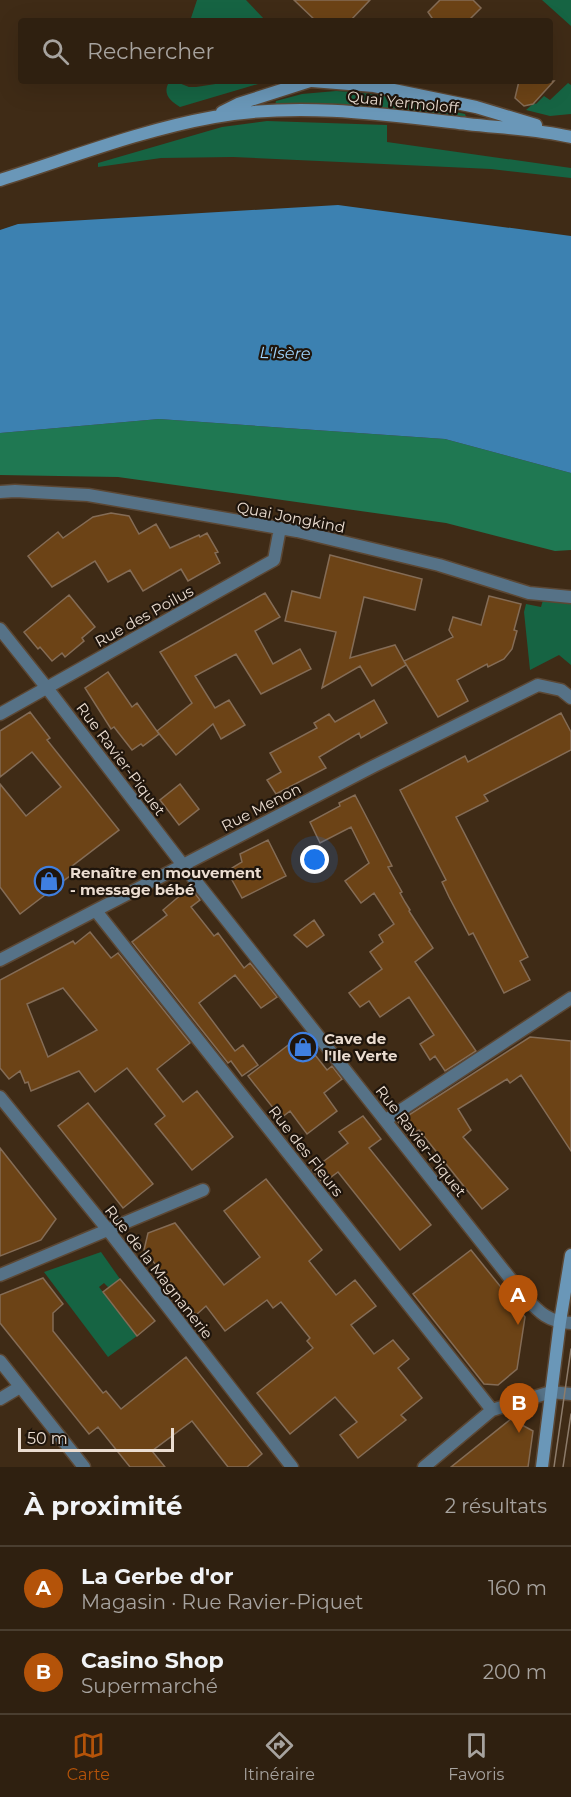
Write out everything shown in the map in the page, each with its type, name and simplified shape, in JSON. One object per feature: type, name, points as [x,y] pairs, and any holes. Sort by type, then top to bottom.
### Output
[{"type":"street","name":"Quai Yermoloff","points":[[213,117],[238,104],[301,84]]},
{"type":"street","name":"Quai Yermoloff","points":[[349,84],[374,86],[476,107],[546,128],[554,133]]},
{"type":"street","name":"Quai Yermoloff","points":[[0,180],[155,130],[248,112],[321,109],[388,114],[571,136]]},
{"type":"street","name":"Quai Jongkind","points":[[0,492],[15,490],[88,495],[297,531],[439,565],[529,592],[571,597]]},
{"type":"street","name":"Rue des Poilus","points":[[0,714],[274,560],[280,528]]},
{"type":"street","name":"Rue Ravier-Piquet","points":[[0,629],[183,865],[524,1296],[541,1314],[565,1323]]},
{"type":"street","name":"Rue Menon","points":[[0,960],[374,766],[538,685],[561,690],[571,698]]},
{"type":"street","name":"Rue des Fleurs","points":[[96,911],[492,1410]]},
{"type":"street","points":[[386,1120],[571,998]]},
{"type":"street","name":"Rue de la Magnanerie","points":[[0,1097],[108,1230],[292,1467]]},
{"type":"street","points":[[0,1275],[203,1190]]},
{"type":"street","points":[[542,1467],[551,1392],[565,1323],[571,1255]]},
{"type":"street","points":[[0,1361],[84,1467]]},
{"type":"street","points":[[0,1399],[20,1387]]},
{"type":"street","points":[[424,1467],[492,1410],[551,1392],[571,1394]]},
{"type":"green space","points":[[197,0],[246,0],[263,18],[191,18]]},
{"type":"green space","points":[[542,0],[571,0],[571,26]]},
{"type":"green space","points":[[568,83],[571,85],[571,114],[550,116],[526,110],[544,96],[550,100]]},
{"type":"green space","points":[[168,84],[196,87],[216,84],[258,84],[180,107],[167,95]]},
{"type":"green space","points":[[336,91],[401,100],[465,114],[467,119],[305,104],[275,105],[276,101],[302,94]]},
{"type":"green space","points":[[267,121],[387,125],[387,142],[571,168],[571,178],[491,169],[233,157],[161,158],[98,167],[98,163],[222,127]]},
{"type":"green space","points":[[159,419],[445,439],[571,473],[571,550],[555,551],[446,523],[118,477],[0,475],[0,433]]},
{"type":"green space","points":[[543,600],[571,602],[571,665],[559,655],[530,670],[524,612],[526,604],[541,607]]},
{"type":"green space","points":[[101,1252],[120,1279],[109,1288],[104,1283],[99,1287],[137,1336],[108,1357],[44,1272]]},
{"type":"water","name":"L'Isère","points":[[338,205],[571,236],[571,473],[445,439],[159,419],[0,433],[0,230],[18,224]]},
{"type":"building","points":[[294,0],[370,0],[353,18],[313,18]]},
{"type":"building","points":[[440,0],[473,0],[481,8],[471,18],[432,18],[428,12]]},
{"type":"building","points":[[518,84],[551,84],[533,104],[524,106],[515,98]]},
{"type":"building","points":[[111,513],[129,516],[139,534],[156,524],[170,548],[207,533],[218,552],[215,553],[220,563],[188,581],[181,569],[143,591],[130,570],[108,582],[95,561],[52,587],[28,556],[58,532],[63,538],[93,517]]},
{"type":"building","points":[[330,555],[422,579],[415,610],[364,597],[350,658],[395,645],[406,665],[372,686],[360,666],[322,688],[336,632],[285,621],[292,591],[320,598]]},
{"type":"building","points":[[265,593],[280,617],[255,631],[273,664],[300,649],[311,669],[261,694],[236,654],[195,676],[215,708],[229,700],[245,725],[221,739],[213,724],[176,755],[157,731],[192,703],[160,652]]},
{"type":"building","points":[[69,595],[95,627],[82,638],[84,641],[65,657],[62,653],[52,661],[24,632]]},
{"type":"building","points":[[489,596],[521,604],[512,649],[504,659],[488,667],[487,664],[457,680],[468,701],[438,717],[404,661],[453,637],[449,630],[453,617],[481,625]]},
{"type":"building","points":[[108,672],[132,707],[137,703],[159,734],[143,746],[141,744],[132,750],[114,727],[111,729],[85,688]]},
{"type":"building","points":[[374,700],[387,723],[361,738],[359,733],[319,757],[326,768],[276,794],[267,780],[281,772],[270,753],[317,728],[314,723],[329,714],[335,722]]},
{"type":"building","points":[[30,712],[50,738],[47,740],[119,830],[71,867],[75,872],[20,914],[0,887],[0,784],[26,816],[61,787],[32,752],[0,777],[0,731]]},
{"type":"building","points":[[561,713],[571,732],[571,750],[484,795],[488,801],[456,817],[528,957],[520,961],[530,980],[504,993],[473,933],[469,935],[449,897],[442,882],[446,880],[400,790],[465,756],[468,762]]},
{"type":"building","points":[[180,784],[199,809],[179,825],[160,800]]},
{"type":"building","points":[[355,795],[392,866],[388,867],[402,892],[400,893],[409,911],[433,948],[415,962],[476,1051],[445,1071],[435,1056],[430,1060],[420,1044],[434,1035],[409,997],[380,1017],[369,1001],[360,1007],[349,993],[382,969],[370,952],[383,942],[379,935],[394,924],[374,893],[361,903],[345,881],[369,863],[351,827],[320,843],[310,822]]},
{"type":"building","points":[[268,840],[286,876],[242,898],[227,871],[242,862],[240,854]]},
{"type":"building","points":[[190,887],[200,900],[191,907],[214,936],[218,933],[244,968],[250,963],[277,997],[261,1008],[235,975],[199,1003],[235,1051],[243,1045],[258,1065],[242,1076],[231,1061],[228,1063],[132,942],[167,915],[163,910]]},
{"type":"building","points":[[314,920],[324,935],[307,947],[294,935]]},
{"type":"building","points":[[90,932],[111,958],[118,953],[190,1043],[157,1069],[183,1102],[197,1091],[233,1137],[192,1170],[155,1124],[165,1116],[127,1068],[95,1092],[79,1071],[31,1091],[20,1071],[9,1079],[0,1068],[0,980],[73,941],[75,944]],"holes":[[[63,988],[97,1030],[48,1057],[27,1004]]]},
{"type":"building","points":[[300,1036],[327,1070],[332,1066],[342,1079],[324,1093],[337,1111],[307,1134],[290,1111],[281,1118],[248,1076]]},
{"type":"building","points":[[530,1037],[571,1041],[571,1151],[521,1075],[510,1083],[507,1079],[458,1109],[471,1130],[463,1137],[508,1189],[482,1209],[419,1130],[410,1136],[398,1122]]},
{"type":"building","points":[[88,1103],[153,1184],[123,1208],[58,1126]]},
{"type":"building","points":[[363,1116],[381,1139],[369,1148],[431,1225],[400,1250],[338,1172],[323,1183],[312,1170],[348,1143],[339,1132]]},
{"type":"building","points":[[0,1148],[56,1219],[41,1240],[0,1256]]},
{"type":"building","points":[[266,1179],[322,1250],[309,1261],[336,1295],[355,1280],[376,1306],[351,1325],[374,1354],[393,1340],[409,1359],[398,1368],[422,1398],[401,1415],[406,1420],[358,1458],[340,1435],[357,1422],[335,1397],[290,1434],[257,1393],[313,1348],[307,1341],[310,1338],[281,1302],[273,1308],[267,1300],[225,1331],[206,1306],[196,1315],[144,1250],[148,1233],[175,1223],[224,1285],[260,1257],[224,1211]]},
{"type":"building","points":[[471,1250],[525,1317],[517,1369],[498,1385],[484,1384],[413,1294]]},
{"type":"building","points":[[43,1278],[63,1304],[53,1313],[53,1331],[103,1393],[106,1391],[121,1409],[186,1357],[262,1454],[247,1467],[228,1467],[192,1421],[152,1451],[165,1467],[130,1467],[98,1427],[89,1434],[0,1323],[0,1295]]},
{"type":"building","points":[[120,1279],[155,1321],[137,1336],[103,1292]]},
{"type":"building","points":[[511,1419],[533,1431],[528,1467],[451,1467]]},
{"type":"tram line","points":[[554,1467],[571,1349]]},
{"type":"tram line","points":[[563,1467],[571,1414]]},
{"type":"place","name":"Renaître en mouvement - message bébé","points":[[49,881]]},
{"type":"place","name":"Cave de l'Ile Verte","points":[[303,1047]]},
{"type":"place","name":"La Gerbe d'or","points":[[518,1325]]},
{"type":"place","name":"Casino Shop","points":[[519,1433]]}]
